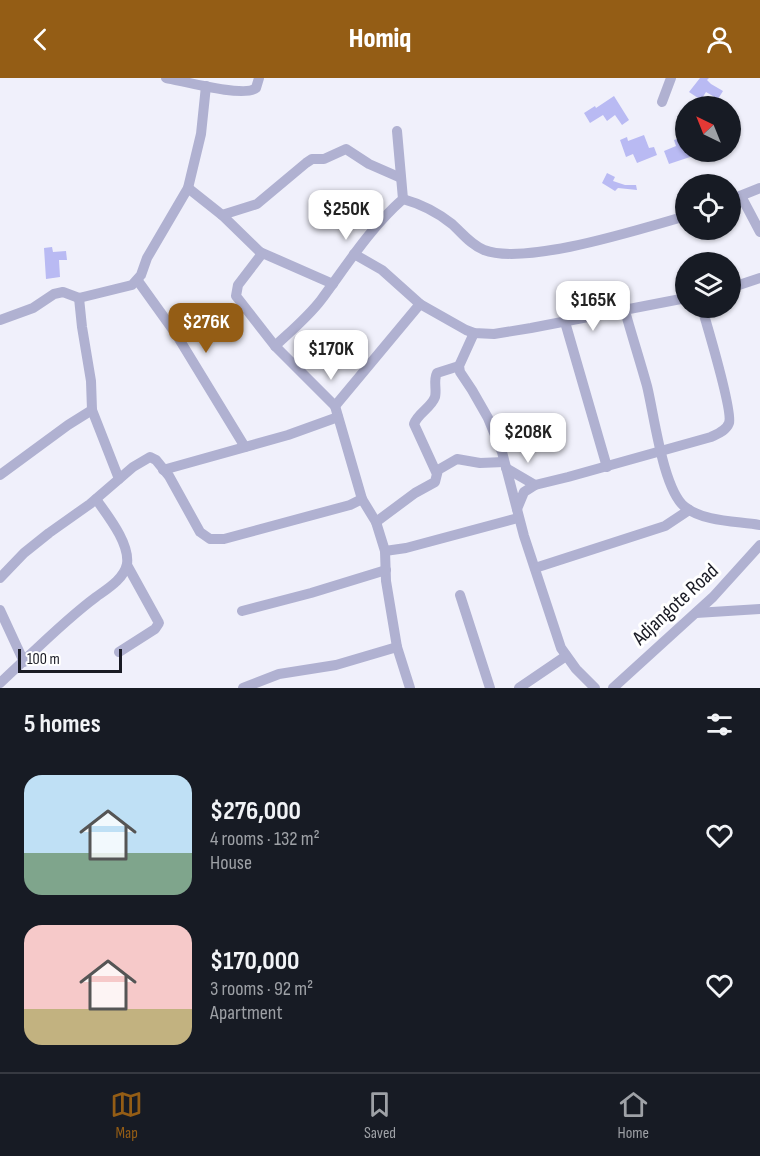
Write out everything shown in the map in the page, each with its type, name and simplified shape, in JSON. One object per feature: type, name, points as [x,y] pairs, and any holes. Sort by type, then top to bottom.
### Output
[{"type":"street","points":[[166,78],[249,92],[256,88],[259,78]]},
{"type":"street","points":[[662,102],[671,78]]},
{"type":"street","points":[[0,320],[33,309],[54,294],[63,292],[79,298],[132,285],[138,281],[147,258],[188,188],[201,134],[206,86]]},
{"type":"street","points":[[397,130],[403,199]]},
{"type":"street","points":[[222,215],[257,204],[312,159],[324,159],[341,150],[350,150],[369,164],[401,178]]},
{"type":"street","points":[[188,188],[222,215],[260,252],[333,284]]},
{"type":"street","points":[[760,188],[741,196],[760,232]]},
{"type":"street","points":[[403,199],[439,214],[481,249],[495,254],[523,254],[588,243],[675,219]]},
{"type":"street","points":[[275,346],[301,323],[381,219],[403,199]]},
{"type":"street","points":[[363,243],[368,261]]},
{"type":"street","points":[[260,252],[261,255],[238,285],[236,296],[275,346],[337,411],[362,499],[376,522],[385,551],[386,581],[397,647],[410,688]]},
{"type":"street","points":[[354,254],[382,270],[420,304],[474,333],[494,334],[675,300]]},
{"type":"street","points":[[741,284],[760,278]]},
{"type":"street","points":[[138,281],[176,334],[245,447]]},
{"type":"street","points":[[79,298],[91,381],[92,410],[118,479]]},
{"type":"street","points":[[163,470],[288,435],[337,411],[420,304]]},
{"type":"street","points":[[625,311],[647,386],[660,452],[674,492],[680,502],[689,510],[710,517],[760,525]]},
{"type":"street","points":[[517,514],[524,492],[535,484],[607,467],[711,437],[720,433],[728,425],[730,421],[727,402],[705,318]]},
{"type":"street","points":[[565,322],[607,467]]},
{"type":"street","points":[[474,333],[459,366],[460,372],[488,418],[505,465],[517,514],[558,640],[566,656],[595,688]]},
{"type":"street","points":[[376,522],[415,493],[435,482],[436,472],[414,424],[416,418],[435,396],[437,373],[459,366]]},
{"type":"street","points":[[0,475],[92,410]]},
{"type":"street","points":[[0,577],[24,553],[96,499],[139,462],[150,457],[156,460],[163,470],[200,532],[210,539],[224,539],[350,505],[362,499]]},
{"type":"street","points":[[436,472],[457,459],[463,458],[480,463],[505,465],[535,484]]},
{"type":"street","points":[[96,499],[122,540],[127,565],[159,622],[155,629],[119,652]]},
{"type":"street","points":[[535,568],[664,526],[689,510]]},
{"type":"street","points":[[385,551],[517,514]]},
{"type":"street","name":"Adjangote Road","points":[[613,688],[729,581],[760,545]]},
{"type":"street","points":[[0,683],[59,627],[111,586],[122,575],[127,565]]},
{"type":"street","points":[[242,611],[386,570]]},
{"type":"street","points":[[460,595],[489,688]]},
{"type":"street","points":[[696,613],[760,609]]},
{"type":"street","points":[[0,610],[24,662]]},
{"type":"street","points":[[243,688],[279,674],[336,665],[397,647]]},
{"type":"street","points":[[519,688],[566,656]]},
{"type":"building","points":[[700,78],[709,78],[707,80],[711,84],[723,91],[720,96],[713,96],[706,92],[704,96],[695,96],[689,92]]},
{"type":"building","points":[[614,96],[629,120],[622,125],[615,115],[607,121],[603,115],[590,123],[584,113]]},
{"type":"building","points":[[644,135],[649,148],[654,147],[657,155],[637,163],[633,154],[626,157],[620,140],[627,137],[628,141]]},
{"type":"building","points":[[675,146],[675,162],[669,164],[664,151]]},
{"type":"building","points":[[607,173],[615,177],[613,181],[625,185],[636,185],[637,190],[618,188],[615,191],[602,183]]},
{"type":"building","points":[[52,247],[53,252],[66,251],[67,260],[59,260],[60,277],[46,279],[44,248]]}]
